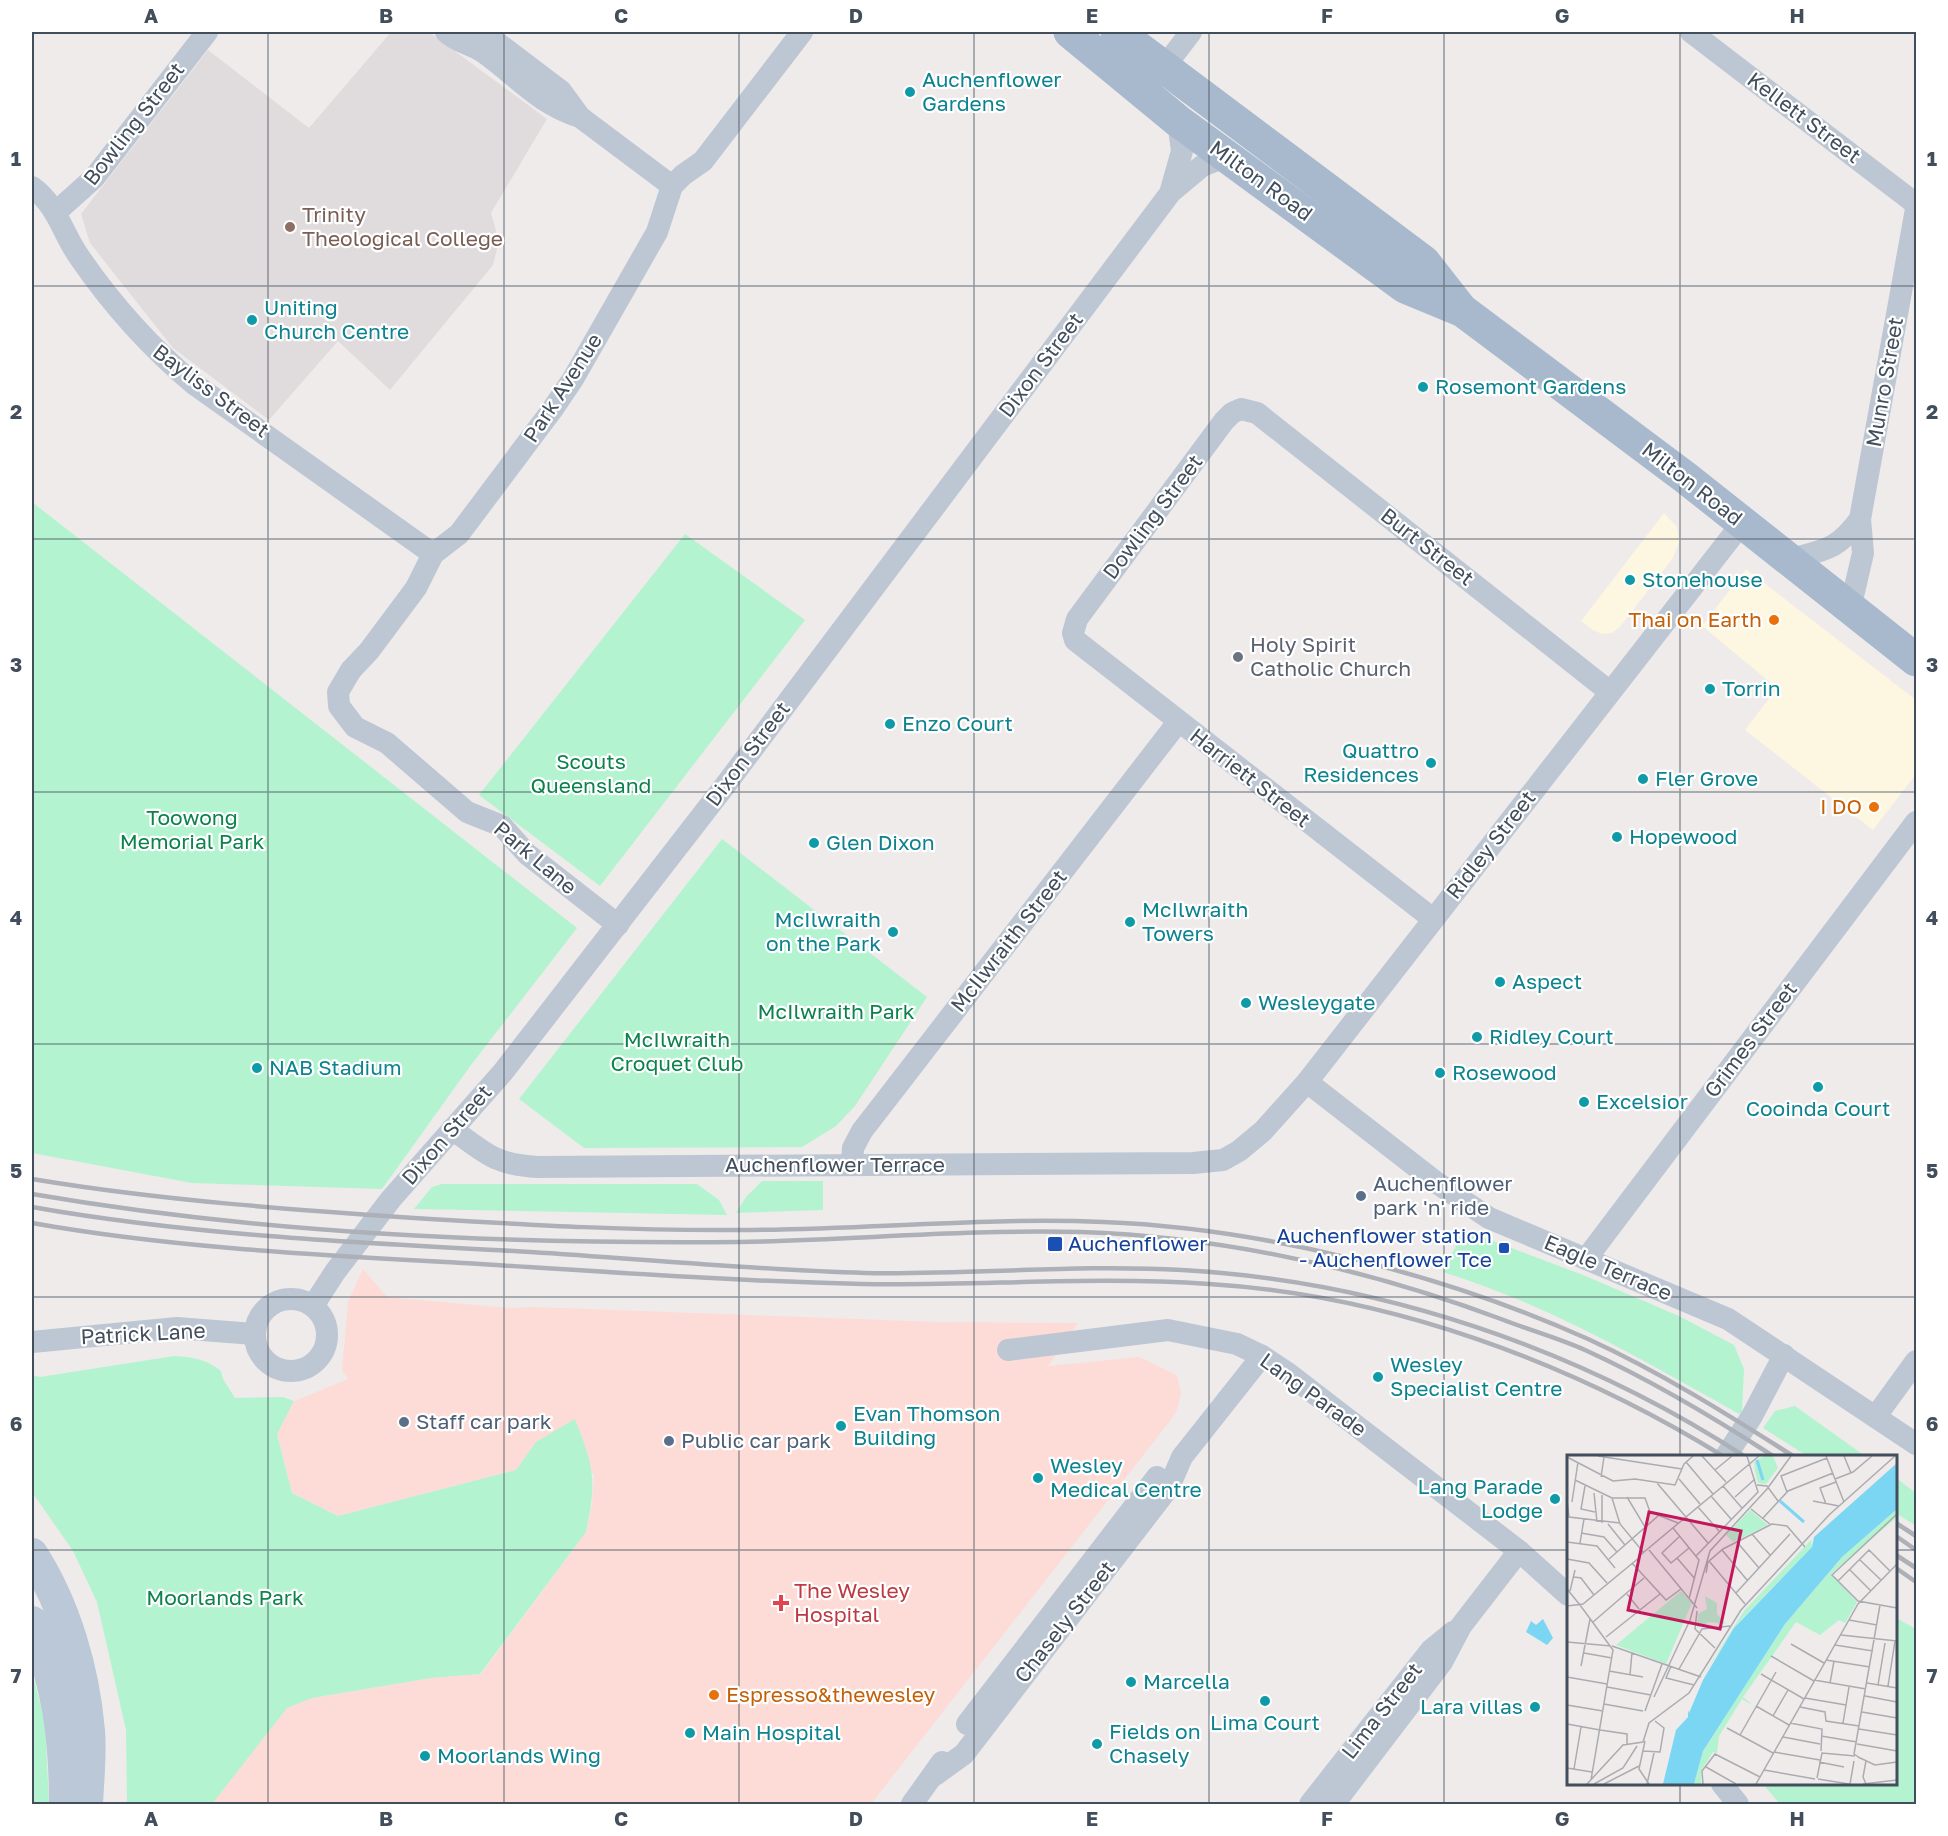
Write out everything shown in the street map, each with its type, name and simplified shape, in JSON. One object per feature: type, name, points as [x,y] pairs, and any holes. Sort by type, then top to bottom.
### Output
[{"type":"main road","name":"Milton Road","points":[[1070,32],[1154,80],[1424,262],[1463,311]]},
{"type":"main road","name":"Milton Road","points":[[1117,32],[1154,80],[1178,121],[1406,287],[1463,311],[1743,522],[1787,560],[1917,660]]},
{"type":"main road","points":[[32,1554],[51,1587],[73,1647],[89,1731],[87,1804]]},
{"type":"main road","points":[[32,1622],[45,1655],[59,1709],[63,1732],[65,1804]]},
{"type":"street","name":"Bowling Street","points":[[56,212],[94,178],[207,32]]},
{"type":"street","points":[[446,32],[490,44],[561,91],[580,117],[672,186],[703,161],[802,32]]},
{"type":"street","points":[[1154,80],[1191,32]]},
{"type":"street","name":"Kellett Street","points":[[1691,32],[1917,204]]},
{"type":"street","name":"Dixon Street","points":[[1171,192],[1182,151],[1178,121]]},
{"type":"street","name":"Dixon Street","points":[[313,1306],[335,1272],[391,1199],[503,1072],[618,925],[1171,192],[1202,166],[1227,156]]},
{"type":"street","name":"Park Avenue","points":[[364,734],[345,717],[339,706],[338,692],[351,670],[369,651],[416,588],[433,554],[459,534],[532,438],[573,379],[657,232],[672,186]]},
{"type":"street","name":"Bayliss Street","points":[[32,187],[50,202],[74,251],[134,329],[162,358],[194,384],[433,554]]},
{"type":"street","name":"Munro Street","points":[[1850,609],[1863,553],[1860,519],[1917,209]]},
{"type":"street","name":"Dowling Street","points":[[1072,633],[1077,619],[1224,421],[1232,413],[1241,409]]},
{"type":"street","name":"Burt Street","points":[[1241,409],[1257,413],[1610,692]]},
{"type":"street","points":[[1787,560],[1832,547],[1846,538],[1860,519]]},
{"type":"street","name":"Ridley Street","points":[[1228,1158],[1263,1131],[1307,1082],[1743,522]]},
{"type":"street","name":"Harriett Street","points":[[1072,633],[1080,647],[1433,919]]},
{"type":"street","name":"McIlwraith Street","points":[[852,1165],[853,1148],[862,1131],[1178,722]]},
{"type":"street","name":"Park Lane","points":[[364,734],[387,743],[467,812],[502,826],[527,854],[618,925]]},
{"type":"street","name":"Grimes Street","points":[[1586,1259],[1917,822]]},
{"type":"street","name":"Eagle Terrace","points":[[1307,1082],[1463,1202],[1489,1218],[1728,1319],[1917,1444]]},
{"type":"street","name":"Auchenflower Terrace","points":[[452,1129],[486,1155],[519,1166],[1192,1163],[1228,1158]]},
{"type":"street","points":[[292,1298],[313,1306],[326,1324],[325,1348],[311,1366],[289,1371],[268,1364],[255,1345],[256,1322],[270,1304],[292,1298]]},
{"type":"street","name":"Patrick Lane","points":[[32,1342],[177,1328],[254,1334]]},
{"type":"street","name":"Lang Parade","points":[[1008,1350],[1168,1330],[1216,1338],[1262,1356],[1289,1374],[1519,1551],[1567,1593]]},
{"type":"street","points":[[1726,1455],[1752,1416],[1784,1355]]},
{"type":"street","name":"Chasely Street","points":[[912,1804],[934,1775],[964,1754],[1169,1487],[1182,1457],[1262,1356]]},
{"type":"street","points":[[1876,1416],[1917,1361]]},
{"type":"street","name":"Lima Street","points":[[1334,1804],[1442,1662],[1461,1626],[1519,1551]]},
{"type":"street","name":"Lima Street","points":[[1310,1804],[1431,1650],[1461,1626]]},
{"type":"shaded area","name":"Trinity Theological College","points":[[391,32],[429,32],[547,119],[491,213],[499,241],[493,265],[390,390],[338,341],[269,420],[173,348],[90,243],[81,214],[208,50],[309,128]]},
{"type":"shaded area","points":[[1664,513],[1677,527],[1679,543],[1673,558],[1620,627],[1612,633],[1602,634],[1593,630],[1581,621]]},
{"type":"shaded area","points":[[1746,569],[1916,700],[1916,774],[1873,830],[1745,730],[1777,688],[1702,626]]},
{"type":"shaded area","name":"The Wesley Hospital","points":[[363,1269],[387,1297],[511,1308],[939,1322],[1078,1323],[1048,1366],[1139,1357],[1177,1375],[1181,1393],[1177,1410],[1170,1421],[871,1804],[212,1804],[286,1708],[312,1698],[431,1678],[481,1674],[586,1532],[592,1504],[594,1474],[536,1442],[516,1470],[338,1516],[292,1493],[277,1433],[294,1401],[348,1379],[342,1370],[348,1302]]},
{"type":"green space","name":"Toowong Memorial Park","points":[[32,502],[577,928],[471,1065],[382,1189],[192,1183],[32,1153]]},
{"type":"green space","name":"Scouts Queensland","points":[[685,534],[805,620],[600,886],[479,795]]},
{"type":"green space","name":"McIlwraith Croquet Club","points":[[722,839],[927,997],[855,1106],[836,1126],[802,1147],[584,1148],[519,1099]]},
{"type":"green space","points":[[762,1181],[823,1181],[823,1210],[736,1213],[746,1197]]},
{"type":"green space","points":[[442,1184],[697,1184],[719,1200],[727,1215],[414,1209],[432,1187]]},
{"type":"green space","points":[[1464,1230],[1583,1275],[1679,1316],[1734,1345],[1744,1369],[1742,1412],[1739,1414],[1631,1354],[1558,1317],[1482,1285],[1443,1272]]},
{"type":"green space","name":"Moorlands Park","points":[[174,1356],[199,1359],[216,1367],[221,1371],[223,1379],[235,1398],[283,1397],[294,1401],[277,1434],[292,1493],[338,1516],[516,1470],[536,1442],[575,1419],[590,1463],[592,1499],[586,1532],[480,1674],[431,1678],[312,1698],[287,1708],[212,1804],[127,1804],[126,1730],[97,1602],[73,1551],[32,1492],[32,1375],[40,1377]]},
{"type":"green space","points":[[1795,1406],[1864,1455],[1805,1455],[1763,1428],[1775,1411]]},
{"type":"green space","points":[[1897,1479],[1916,1493],[1916,1526],[1897,1514]]},
{"type":"green space","points":[[1897,1619],[1916,1629],[1916,1804],[1780,1804],[1764,1785],[1897,1785]]},
{"type":"green space","points":[[32,1671],[45,1723],[49,1804],[32,1804]]},
{"type":"water","points":[[1543,1619],[1553,1638],[1547,1645],[1526,1632],[1531,1621],[1536,1625]]},
{"type":"railway","points":[[32,1179],[231,1204],[380,1216],[546,1225],[662,1230],[739,1230],[1058,1221],[1164,1226],[1225,1234],[1351,1258],[1473,1294],[1532,1316],[1588,1339],[1641,1365],[1791,1455]]},
{"type":"railway","points":[[32,1194],[207,1219],[384,1234],[473,1238],[739,1242],[1038,1231],[1135,1235],[1188,1241],[1294,1259],[1399,1285],[1575,1346],[1658,1386],[1771,1455]]},
{"type":"railway","points":[[32,1207],[218,1232],[782,1269],[904,1273],[1142,1268],[1256,1277],[1330,1289],[1403,1305],[1475,1327],[1545,1353],[1614,1383],[1680,1417],[1742,1455]]},
{"type":"railway","points":[[32,1223],[193,1245],[712,1278],[862,1284],[1123,1281],[1209,1284],[1277,1291],[1344,1302],[1411,1318],[1476,1339],[1541,1363],[1604,1391],[1721,1455]]},
{"type":"railway","points":[[1897,1524],[1916,1536]]},
{"type":"railway","points":[[1897,1537],[1916,1550]]},
{"type":"railway","points":[[1897,1556],[1916,1568]]},
{"type":"railway","points":[[1897,1569],[1916,1582]]},
{"type":"place","name":"Auchenflower Gardens","points":[[910,92]]},
{"type":"place","name":"Trinity Theological College","points":[[290,227]]},
{"type":"place","name":"Uniting Church Centre","points":[[252,320]]},
{"type":"place","name":"Rosemont Gardens","points":[[1423,387]]},
{"type":"place","name":"Stonehouse","points":[[1630,580]]},
{"type":"place","name":"Thai on Earth","points":[[1774,620]]},
{"type":"place","name":"Holy Spirit Catholic Church","points":[[1238,657]]},
{"type":"place","name":"Torrin","points":[[1710,689]]},
{"type":"place","name":"Enzo Court","points":[[890,724]]},
{"type":"place","name":"Quattro Residences","points":[[1431,763]]},
{"type":"place","name":"Fler Grove","points":[[1643,779]]},
{"type":"place","name":"I DO","points":[[1874,807]]},
{"type":"place","name":"Hopewood","points":[[1617,837]]},
{"type":"place","name":"Glen Dixon","points":[[814,843]]},
{"type":"place","name":"McIlwraith Towers","points":[[1130,922]]},
{"type":"place","name":"McIlwraith on the Park","points":[[893,932]]},
{"type":"place","name":"Aspect","points":[[1500,982]]},
{"type":"place","name":"Wesleygate","points":[[1246,1003]]},
{"type":"place","name":"Ridley Court","points":[[1477,1037]]},
{"type":"place","name":"NAB Stadium","points":[[257,1068]]},
{"type":"place","name":"Rosewood","points":[[1440,1073]]},
{"type":"place","name":"Cooinda Court","points":[[1818,1087]]},
{"type":"place","name":"Excelsior","points":[[1584,1102]]},
{"type":"place","name":"Auchenflower park 'n' ride","points":[[1361,1196]]},
{"type":"place","name":"Auchenflower","points":[[1055,1244]]},
{"type":"place","name":"Auchenflower station - Auchenflower Tce","points":[[1504,1248]]},
{"type":"place","name":"Wesley Specialist Centre","points":[[1378,1377]]},
{"type":"place","name":"Staff car park","points":[[404,1422]]},
{"type":"place","name":"Evan Thomson Building","points":[[841,1426]]},
{"type":"place","name":"Public car park","points":[[669,1441]]},
{"type":"place","name":"Wesley Medical Centre","points":[[1038,1478]]},
{"type":"place","name":"Lang Parade Lodge","points":[[1555,1499]]},
{"type":"place","name":"The Wesley Hospital","points":[[781,1603]]},
{"type":"place","name":"Marcella","points":[[1131,1682]]},
{"type":"place","name":"Espresso&thewesley","points":[[714,1695]]},
{"type":"place","name":"Lima Court","points":[[1265,1701]]},
{"type":"place","name":"Lara villas","points":[[1535,1707]]},
{"type":"place","name":"Main Hospital","points":[[690,1733]]},
{"type":"place","name":"Fields on Chasely","points":[[1097,1744]]},
{"type":"place","name":"Moorlands Wing","points":[[425,1756]]},
{"type":"park label","name":"McIlwraith Park","points":[[836,1012]]}]
